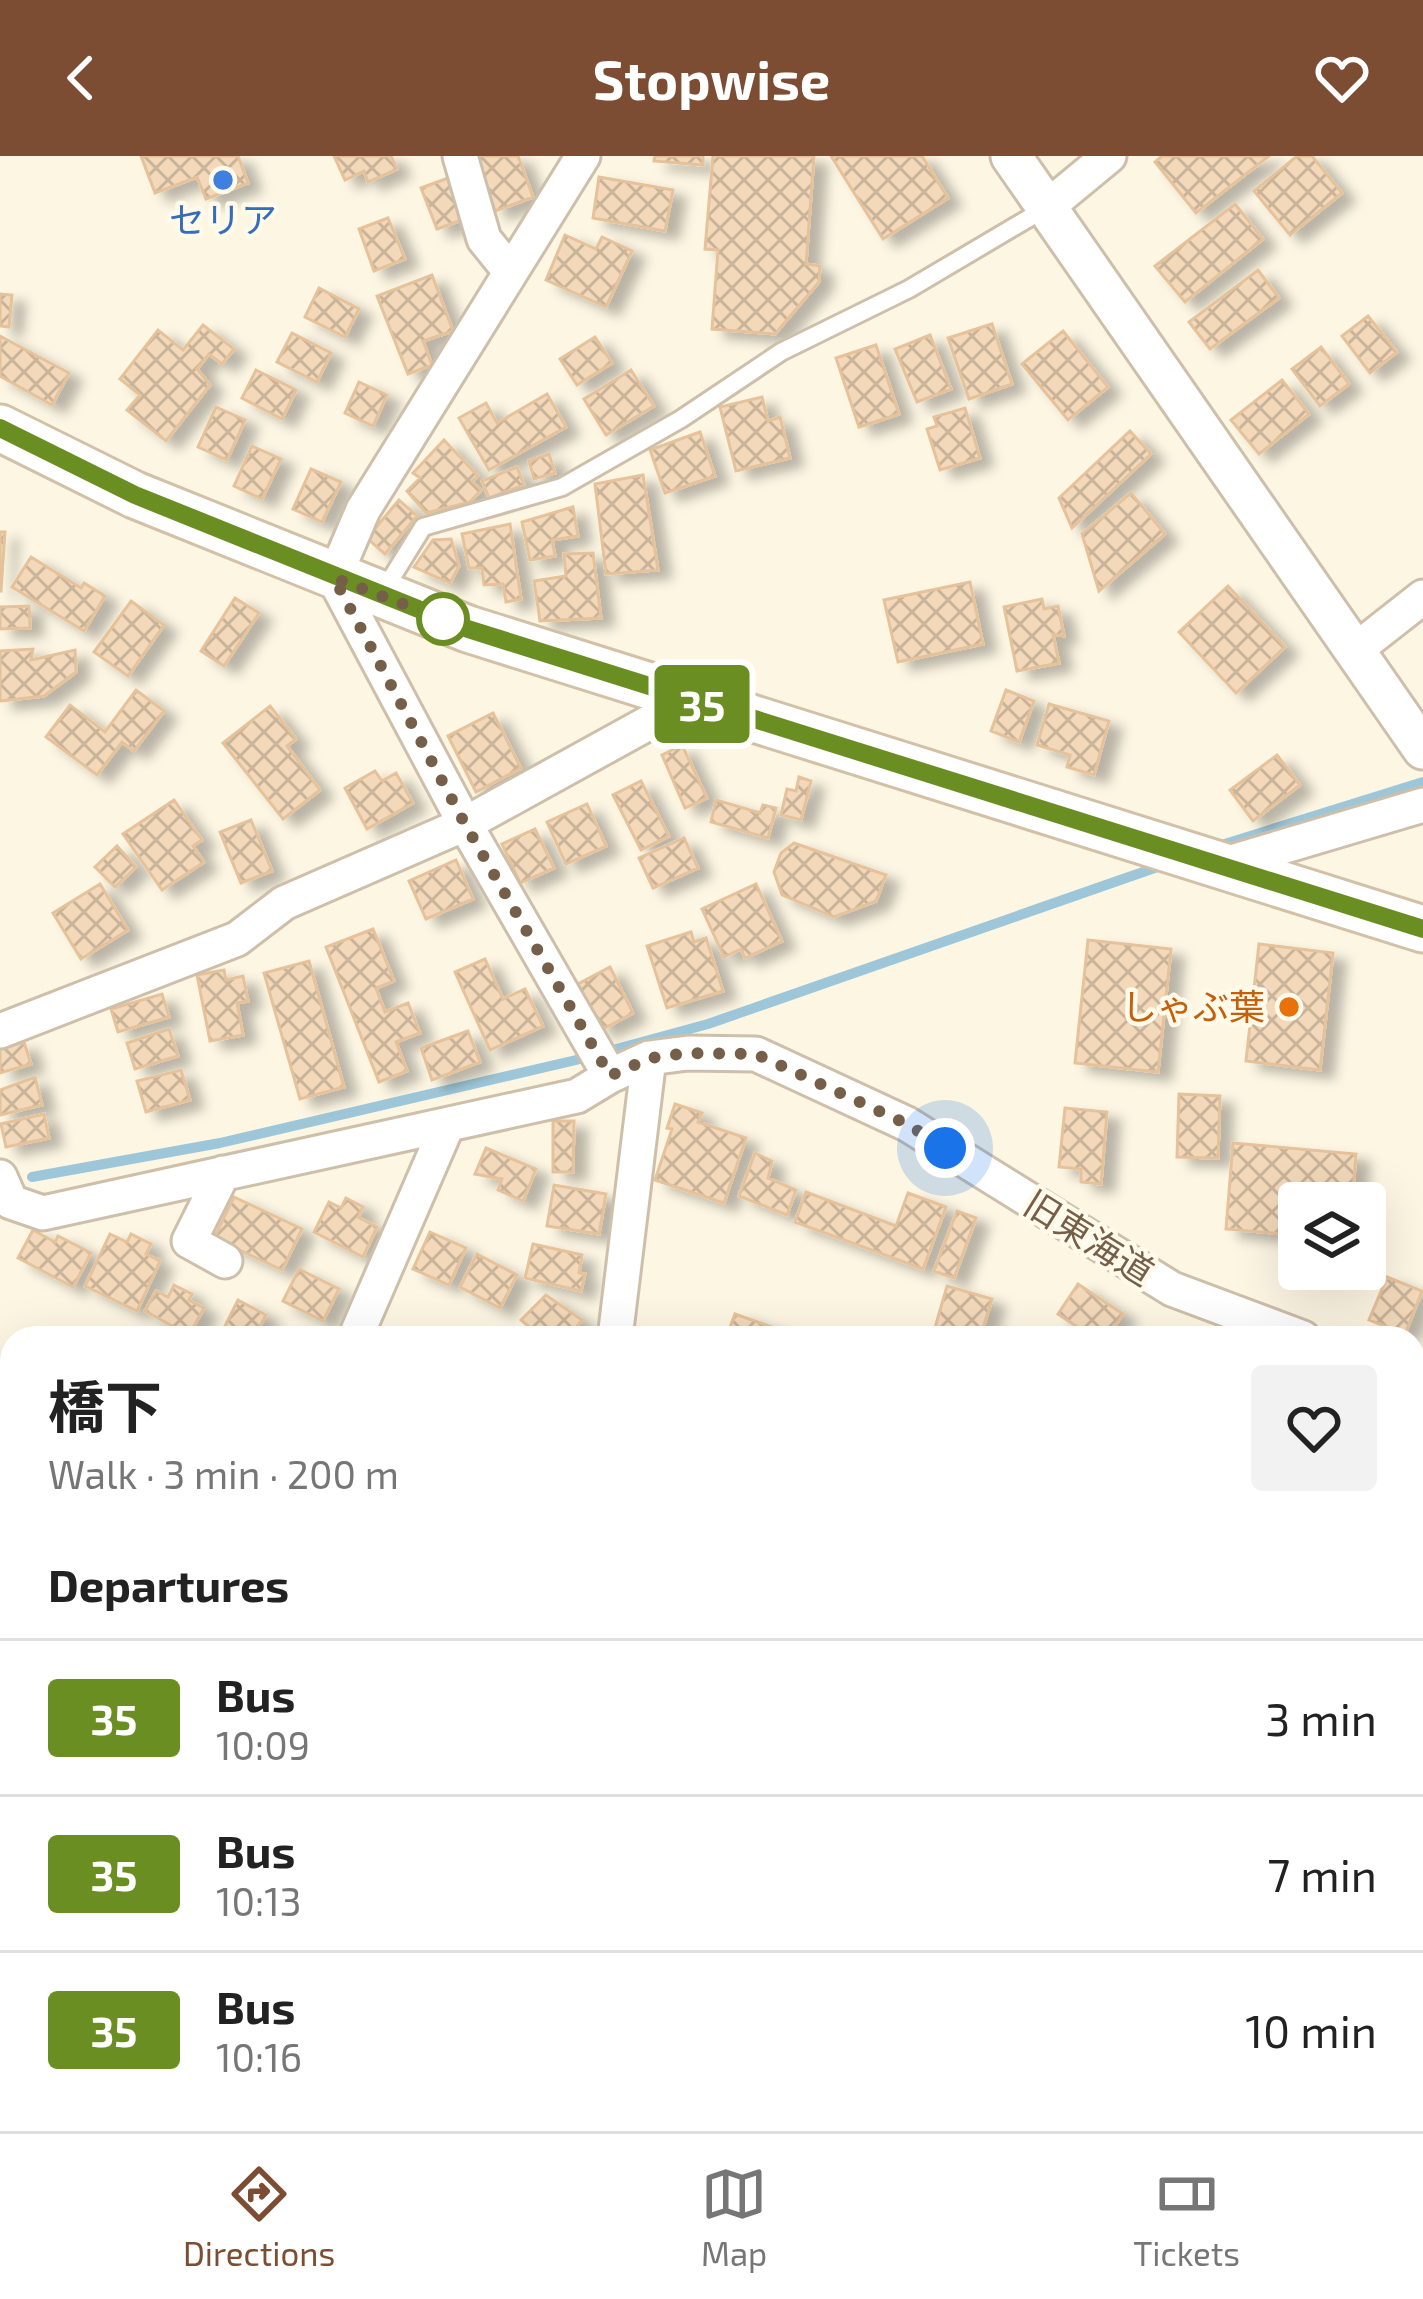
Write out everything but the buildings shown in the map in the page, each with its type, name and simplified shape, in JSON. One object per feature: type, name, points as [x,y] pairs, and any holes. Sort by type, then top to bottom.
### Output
[{"type":"main road","points":[[0,428],[135,495],[468,629],[1423,929]]},
{"type":"street","points":[[460,156],[484,239],[509,270]]},
{"type":"street","points":[[583,156],[363,510],[334,578],[465,824],[610,1076]]},
{"type":"street","points":[[1011,156],[1422,746]]},
{"type":"street","points":[[1046,208],[1109,156]]},
{"type":"street","points":[[1353,652],[1423,597]]},
{"type":"street","points":[[0,1031],[237,939],[284,903],[465,824],[690,700]]},
{"type":"street","points":[[1216,866],[1423,806]]},
{"type":"street","name":"旧東海道","points":[[4,1195],[43,1213],[577,1096],[650,1058],[756,1054],[907,1124],[1172,1289],[1245,1326]]},
{"type":"street","points":[[617,1326],[650,1058]]},
{"type":"street","points":[[360,1326],[447,1126]]},
{"type":"street","points":[[223,1173],[189,1240],[224,1262]]},
{"type":"lane","points":[[380,596],[424,526],[562,487],[681,418],[781,352],[909,289],[1046,208]]},
{"type":"waterway","points":[[1212,848],[1423,782]]},
{"type":"waterway","points":[[32,1177],[220,1143],[576,1060],[708,1024],[1166,864]]},
{"type":"bus line","name":"35","points":[[0,428],[135,495],[468,629],[1423,929]]},
{"type":"place","name":"セリア","points":[[223,180]]},
{"type":"place","name":"しゃぶ葉","points":[[1289,1007]]},
{"type":"route","points":[[443,619],[334,578],[465,824],[610,1076],[650,1058],[756,1054],[907,1124],[945,1148]]}]
